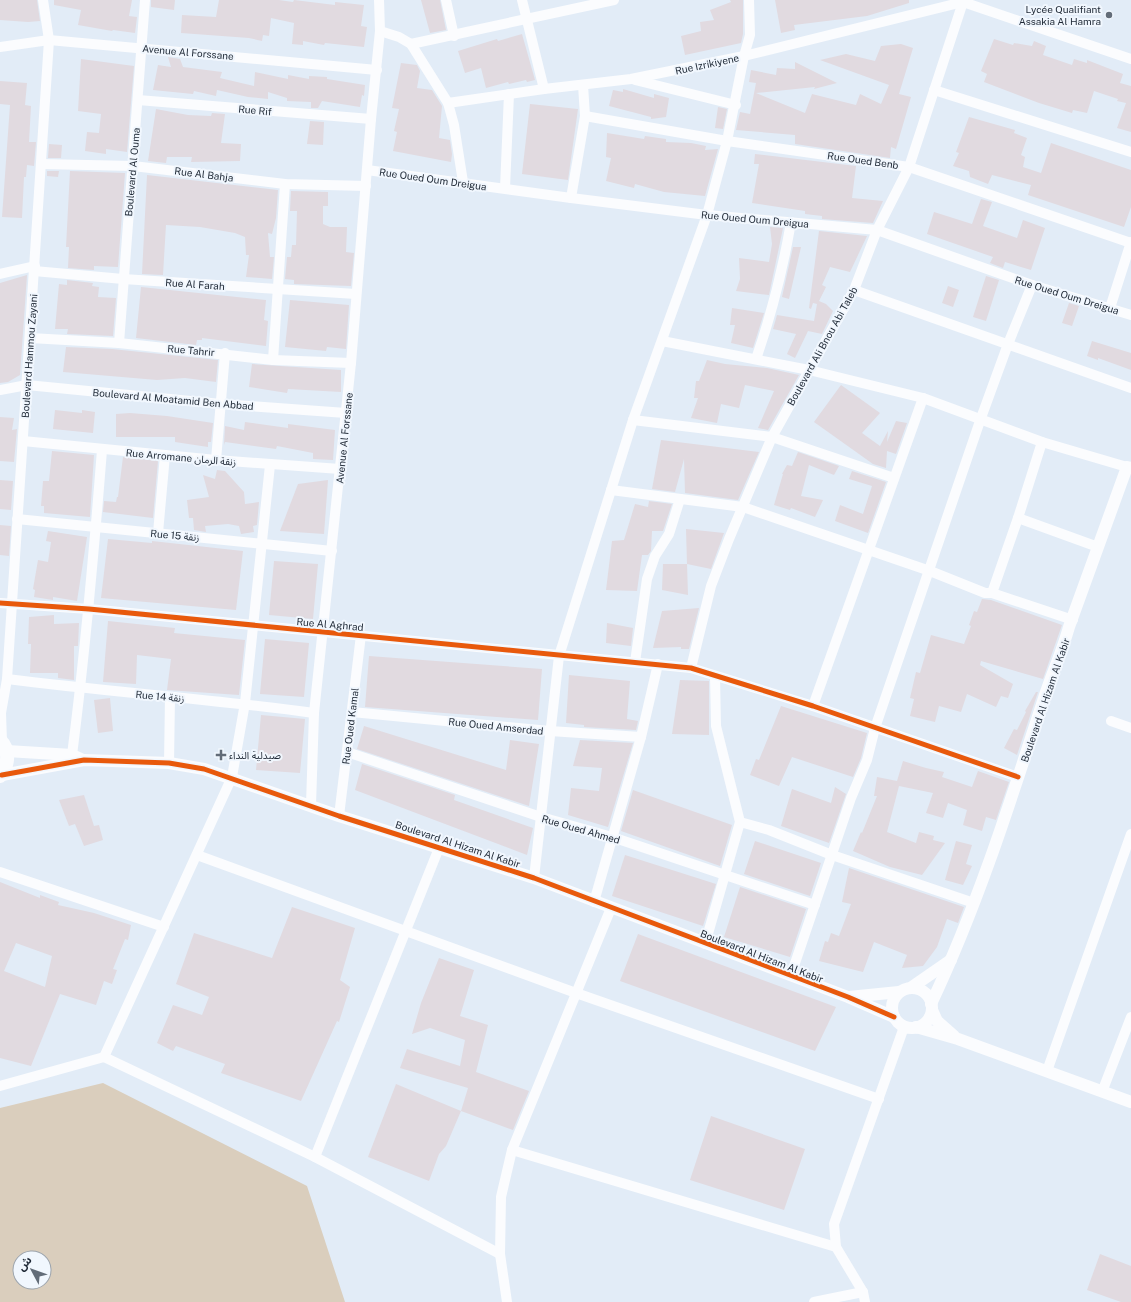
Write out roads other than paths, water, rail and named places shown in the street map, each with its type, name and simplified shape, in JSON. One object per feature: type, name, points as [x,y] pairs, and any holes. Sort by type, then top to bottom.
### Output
[{"type":"main road","points":[[1,775],[7,764],[3,744]]},
{"type":"street","name":"Boulevard Hammou Zayani","points":[[3,744],[1,714],[7,679],[50,40],[43,0]]},
{"type":"street","name":"Boulevard Al Ouma","points":[[119,343],[145,0]]},
{"type":"street","name":"Avenue Al Forssane","points":[[311,805],[314,713],[321,633],[332,551],[352,363],[356,294],[380,31],[379,0]]},
{"type":"street","points":[[446,0],[454,36]]},
{"type":"street","points":[[522,0],[544,89]]},
{"type":"street","points":[[411,44],[454,36],[596,2],[614,0]]},
{"type":"street","points":[[534,878],[559,656],[633,420],[707,215],[736,105],[744,56],[750,35],[749,0]]},
{"type":"street","points":[[962,1],[980,3],[1131,59]]},
{"type":"street","name":"Rue Izrikiyene","points":[[448,103],[544,89],[631,79],[744,56],[962,1]]},
{"type":"street","name":"Boulevard Ali Bnou Abi Taleb","points":[[691,668],[711,586],[772,437],[854,290],[877,230],[909,167],[962,1]]},
{"type":"street","points":[[380,31],[399,36],[411,44],[448,103],[454,125],[463,182]]},
{"type":"street","name":"Avenue Al Forssane","points":[[0,47],[50,40],[377,70]]},
{"type":"street","points":[[631,79],[736,105]]},
{"type":"street","points":[[571,198],[585,116],[583,85]]},
{"type":"street","points":[[934,90],[1131,152]]},
{"type":"street","points":[[505,188],[509,94]]},
{"type":"street","name":"Rue Rif","points":[[138,100],[371,119]]},
{"type":"street","name":"Rue Oued Benb","points":[[585,116],[727,141],[909,167],[1131,242]]},
{"type":"street","name":"Rue Al Bahja","points":[[41,164],[133,166],[285,184],[366,186]]},
{"type":"street","name":"Rue Oued Oum Dreigua","points":[[367,170],[707,215],[877,230],[1032,285],[1131,315]]},
{"type":"street","points":[[273,360],[285,184]]},
{"type":"street","points":[[756,359],[779,286],[791,222]]},
{"type":"street","points":[[1110,308],[1131,242]]},
{"type":"street","name":"Rue Al Farah","points":[[0,274],[34,268],[123,279],[356,294]]},
{"type":"street","points":[[790,975],[851,798],[867,760],[875,728],[930,571],[981,418],[1008,344],[1032,285]]},
{"type":"street","points":[[854,290],[1131,388]]},
{"type":"street","name":"Rue Tahrir","points":[[30,338],[119,343],[225,353],[273,360],[352,363]]},
{"type":"street","points":[[662,341],[809,370],[923,398],[981,418],[1042,442],[1129,467]]},
{"type":"street","points":[[216,460],[225,353]]},
{"type":"street","name":"Boulevard Al Moatamid Ben Abbad","points":[[0,390],[27,385],[221,404],[346,413]]},
{"type":"street","points":[[813,706],[923,398]]},
{"type":"street","points":[[633,420],[772,437],[894,478]]},
{"type":"street","name":"Rue Arromane زنقة الرمان","points":[[23,441],[102,450],[270,465],[340,469]]},
{"type":"street","points":[[992,593],[1042,442]]},
{"type":"street","points":[[68,760],[81,689],[102,450]]},
{"type":"street","points":[[158,533],[165,455]]},
{"type":"street","points":[[104,1057],[232,777],[245,703],[270,465]]},
{"type":"street","name":"Boulevard Al Hizam Al Kabir","points":[[932,1007],[974,903],[1098,547],[1129,467]]},
{"type":"street","points":[[611,490],[743,507],[930,571],[985,593],[992,593],[1073,620]]},
{"type":"street","points":[[635,662],[647,578],[655,556],[669,534],[680,499]]},
{"type":"street","points":[[1018,518],[1098,547]]},
{"type":"street","name":"Rue 15 زنقة","points":[[17,519],[332,551]]},
{"type":"street","name":"Rue Al Aghrad","points":[[0,603],[89,609],[321,633],[361,635],[691,668],[813,706],[1018,777]]},
{"type":"street","name":"Rue Oued Kamal","points":[[339,816],[361,635]]},
{"type":"street","points":[[594,902],[641,737],[658,664]]},
{"type":"street","points":[[705,944],[740,822],[716,726],[715,676]]},
{"type":"street","name":"Rue 14 زنقة","points":[[7,679],[81,689],[245,703],[314,713]]},
{"type":"street","points":[[169,763],[170,697]]},
{"type":"street","name":"Rue Oued Amserdad","points":[[352,712],[550,731],[641,737]]},
{"type":"street","points":[[1111,721],[1131,728]]},
{"type":"street","name":"Boulevard Al Hizam Al Kabir","points":[[3,744],[68,760]]},
{"type":"street","name":"Rue Oued Ahmed","points":[[347,752],[541,817],[612,837],[815,905]]},
{"type":"street","name":"Boulevard Al Hizam Al Kabir","points":[[1,775],[68,760],[169,763],[204,769],[232,777],[339,816],[534,878],[848,997],[894,1018]]},
{"type":"street","points":[[740,822],[769,830],[832,855],[974,903]]},
{"type":"street","points":[[1047,1071],[1131,834]]},
{"type":"street","points":[[315,1157],[439,848]]},
{"type":"street","points":[[197,855],[576,993],[879,1099]]},
{"type":"street","points":[[0,872],[164,927]]},
{"type":"street","points":[[507,1302],[500,1254],[501,1197],[512,1150],[611,908]]},
{"type":"street","points":[[952,959],[912,988],[899,992],[892,1004],[894,1018],[910,1027],[958,1039],[1131,1102]]},
{"type":"street","points":[[912,988],[925,992],[937,1021],[958,1039]]},
{"type":"street","name":"Boulevard Al Hizam Al Kabir","points":[[848,997],[899,992]]},
{"type":"street","points":[[910,1027],[924,1023],[932,1007]]},
{"type":"street","points":[[1102,1092],[1131,1017]]},
{"type":"street","points":[[814,1302],[864,1297],[836,1247],[834,1224],[879,1099],[910,1027]]},
{"type":"street","points":[[0,1086],[104,1057],[315,1157],[500,1254]]},
{"type":"street","points":[[512,1150],[836,1247]]},
{"type":"place","name":"Lycée Qualifiant Assakia Al Hamra","points":[[1109,15]]},
{"type":"place","name":"صيدلية النداء","points":[[221,755]]}]
